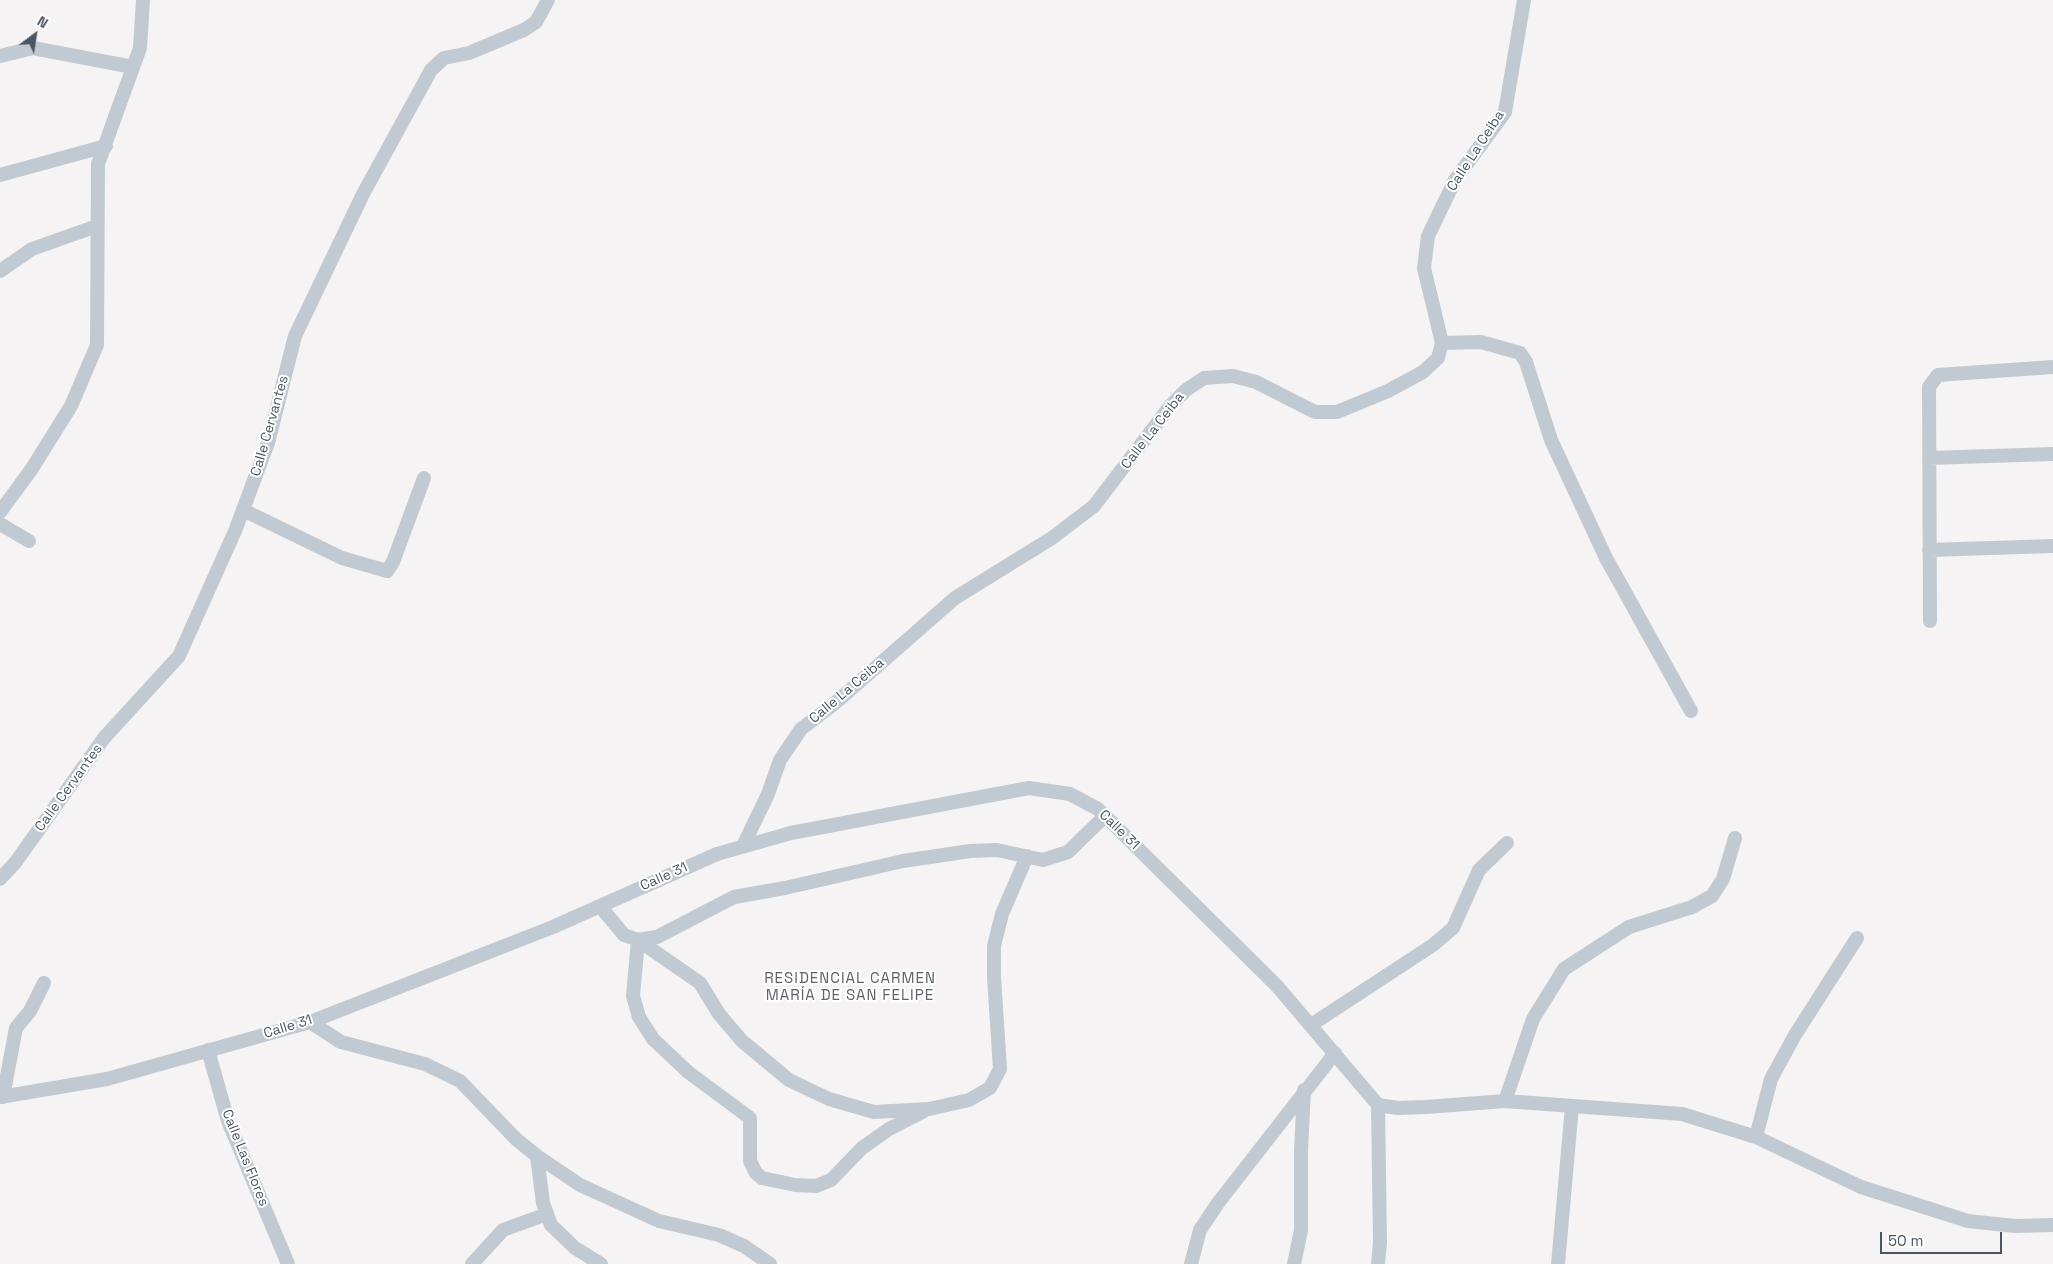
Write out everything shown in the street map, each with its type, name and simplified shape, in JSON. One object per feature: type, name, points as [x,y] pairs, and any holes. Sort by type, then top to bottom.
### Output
[{"type":"street","points":[[0,512],[31,470],[71,406],[97,344],[98,164],[140,48],[143,0]]},
{"type":"street","name":"Calle Cervantes","points":[[0,879],[15,862],[104,738],[179,656],[243,510],[268,443],[295,336],[363,194],[431,70],[444,58],[469,53],[524,30],[536,22],[548,0]]},
{"type":"street","name":"Calle La Ceiba","points":[[743,846],[768,794],[780,760],[801,729],[834,704],[955,598],[1052,538],[1094,506],[1170,406],[1186,390],[1204,378],[1233,376],[1256,382],[1315,412],[1337,412],[1388,391],[1423,372],[1438,358],[1442,342],[1424,268],[1428,236],[1455,180],[1505,112],[1524,0]]},
{"type":"street","points":[[0,56],[33,48],[133,67]]},
{"type":"street","points":[[0,175],[106,146]]},
{"type":"street","points":[[0,271],[32,249],[97,226]]},
{"type":"street","points":[[1442,342],[1481,342],[1520,354],[1526,362],[1552,440],[1606,558],[1691,711]]},
{"type":"street","points":[[1930,621],[1929,386],[1938,375],[2053,367]]},
{"type":"street","points":[[1929,458],[2053,454]]},
{"type":"street","points":[[243,510],[342,558],[387,571],[393,562],[424,478]]},
{"type":"street","points":[[0,524],[29,541]]},
{"type":"street","points":[[1929,550],[2053,546]]},
{"type":"street","name":"Calle 31","points":[[1,1097],[107,1079],[310,1022],[553,927],[716,854],[791,833],[1029,788],[1070,794],[1098,809],[1277,986],[1378,1105]]},
{"type":"street","points":[[638,940],[657,936],[734,897],[785,888],[903,861],[970,851],[997,850],[1043,860],[1068,852],[1105,816]]},
{"type":"street","points":[[1504,1101],[1533,1019],[1564,969],[1629,927],[1692,907],[1712,896],[1723,879],[1735,838]]},
{"type":"street","points":[[1311,1026],[1433,945],[1453,928],[1479,870],[1507,843]]},
{"type":"street","points":[[600,906],[624,935],[638,940],[700,983],[719,1014],[742,1041],[790,1080],[828,1099],[874,1112],[929,1109],[969,1100],[990,1088],[1000,1069],[994,946],[1002,914],[1027,856]]},
{"type":"street","points":[[1756,1137],[1771,1079],[1795,1034],[1857,938]]},
{"type":"street","points":[[638,940],[633,996],[639,1017],[653,1039],[688,1072],[750,1118],[750,1161],[756,1173],[762,1178],[770,1182],[816,1186],[831,1180],[862,1148],[889,1129],[929,1109]]},
{"type":"street","points":[[1,1097],[16,1028],[30,1011],[44,983]]},
{"type":"street","points":[[310,1022],[341,1042],[425,1064],[460,1080],[516,1139],[537,1156],[580,1185],[659,1221],[719,1235],[744,1246],[770,1264]]},
{"type":"street","name":"Calle Las Flores","points":[[208,1050],[228,1121],[288,1264]]},
{"type":"street","points":[[1191,1264],[1200,1230],[1218,1203],[1334,1053]]},
{"type":"street","points":[[1294,1264],[1301,1230],[1300,1151],[1304,1090]]},
{"type":"street","points":[[1378,1264],[1380,1242],[1378,1105],[1398,1108],[1504,1101],[1682,1114],[1756,1137],[1861,1187],[1968,1221],[2015,1226],[2053,1225]]},
{"type":"street","points":[[1558,1264],[1572,1106]]},
{"type":"street","points":[[537,1156],[543,1203],[551,1225],[575,1248],[601,1264]]},
{"type":"street","points":[[472,1264],[503,1230],[547,1214]]},
{"type":"district","name":"RESIDENCIAL CARMEN MARÍA DE SAN FELIPE","points":[[850,988]]}]
